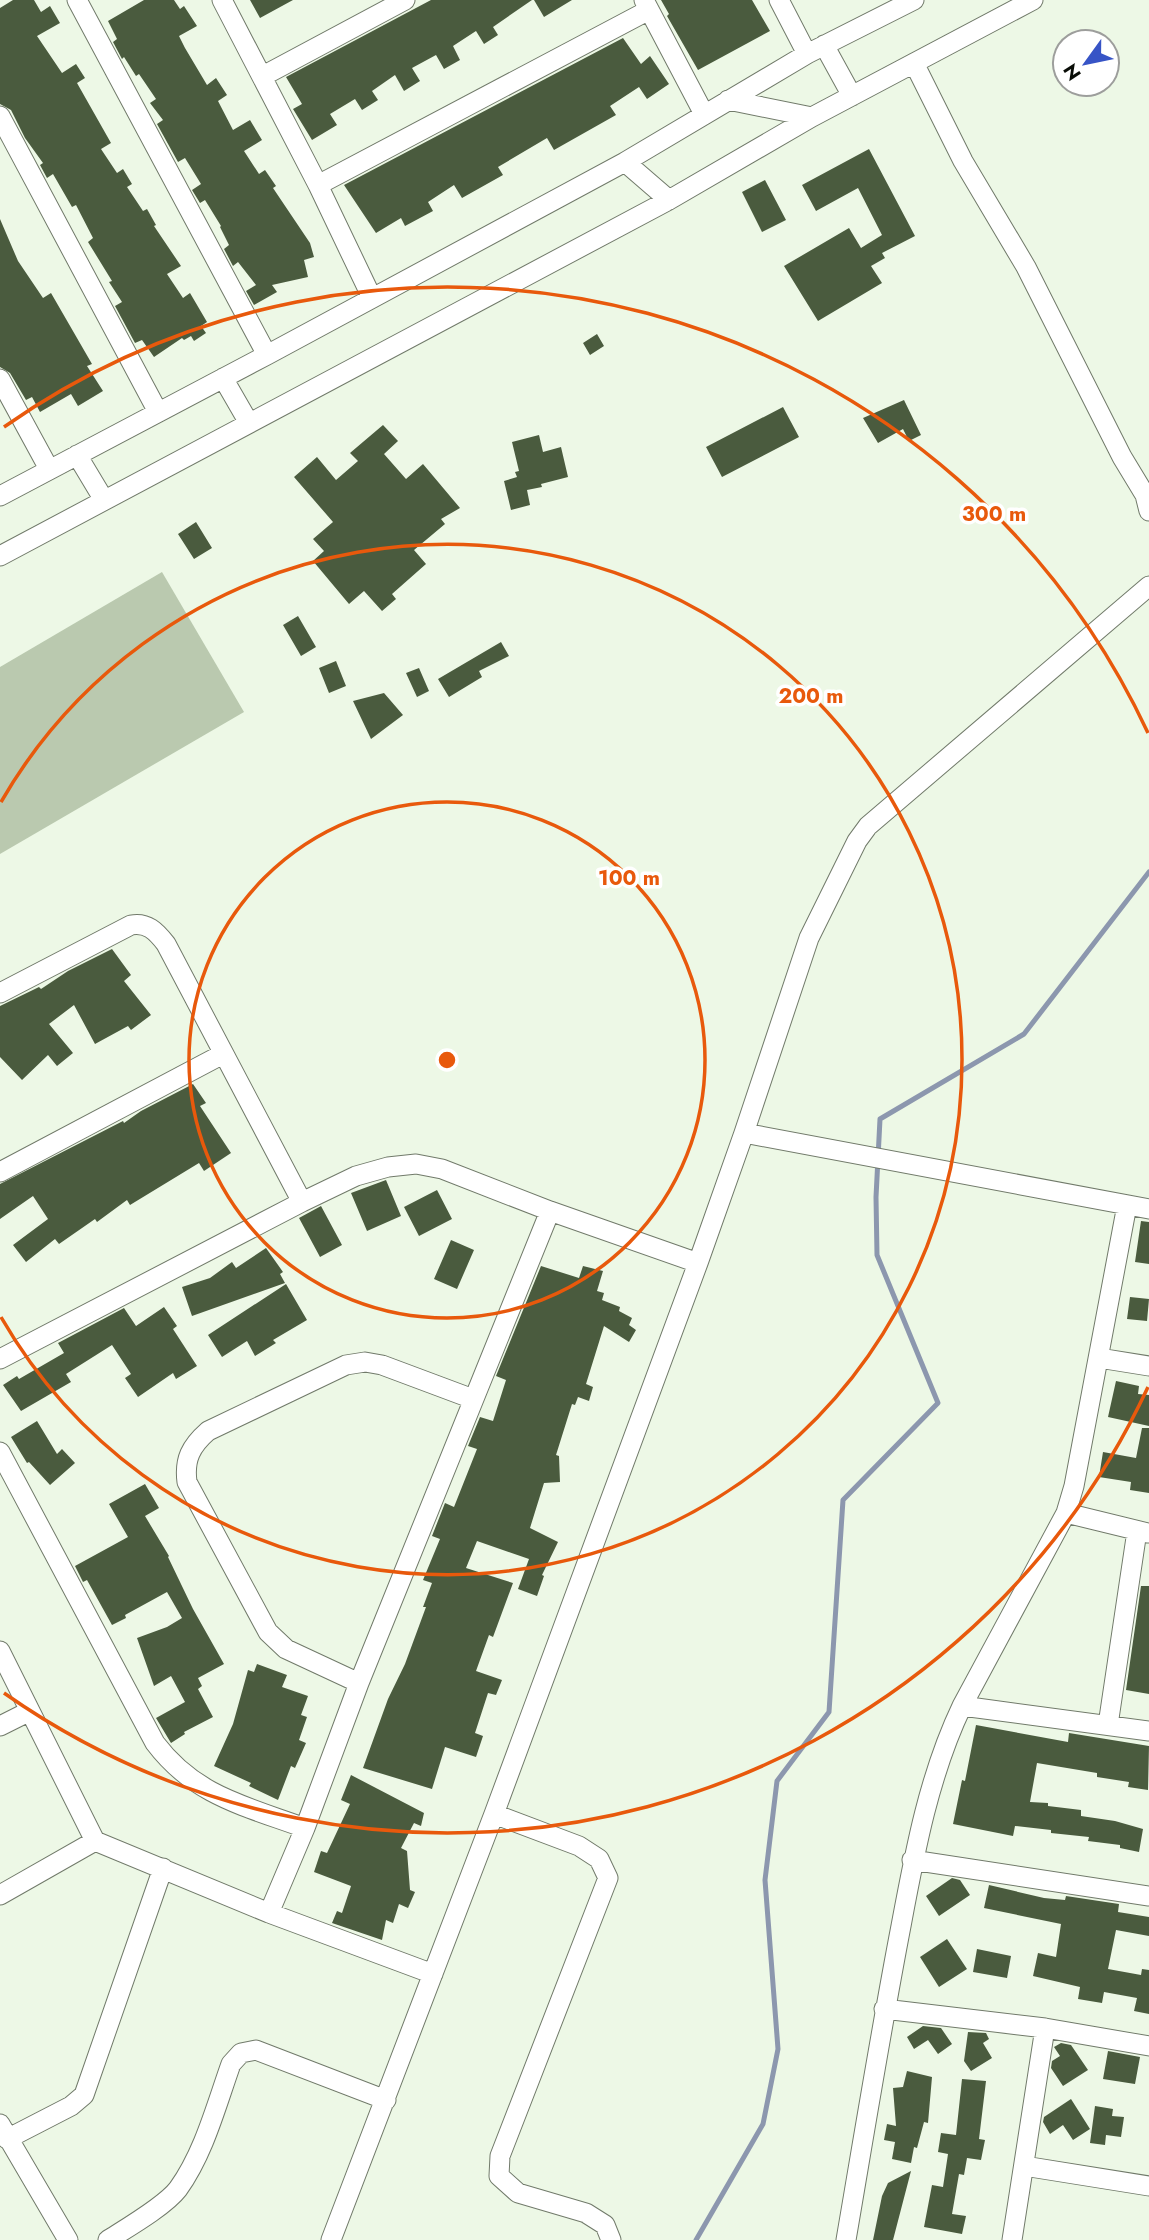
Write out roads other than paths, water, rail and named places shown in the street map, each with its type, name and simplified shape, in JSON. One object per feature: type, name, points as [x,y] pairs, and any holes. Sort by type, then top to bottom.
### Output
[{"type":"street","points":[[77,0],[267,355]]},
{"type":"street","points":[[222,0],[318,185],[372,298]]},
{"type":"street","points":[[263,76],[405,0]]},
{"type":"street","points":[[779,0],[852,96]]},
{"type":"street","points":[[0,496],[625,162],[816,49],[914,0]]},
{"type":"street","points":[[0,556],[669,200],[812,117],[1031,1]]},
{"type":"street","points":[[318,185],[647,5],[704,114]]},
{"type":"street","points":[[914,64],[963,161],[1026,267],[1122,457],[1145,495],[1149,511]]},
{"type":"street","points":[[728,100],[812,117]]},
{"type":"street","points":[[0,116],[158,412]]},
{"type":"street","points":[[625,162],[669,200]]},
{"type":"street","points":[[223,378],[249,424]]},
{"type":"street","points":[[0,379],[49,470]]},
{"type":"street","points":[[77,455],[104,500]]},
{"type":"street","points":[[331,2240],[494,1814],[698,1263],[809,938],[856,841],[868,826],[1149,586]]},
{"type":"street","points":[[0,993],[131,925],[140,923],[150,927],[166,944],[302,1202]]},
{"type":"street","points":[[0,1172],[223,1054]]},
{"type":"street","points":[[744,1133],[1149,1209]]},
{"type":"street","points":[[0,1359],[302,1202],[356,1176],[388,1167],[416,1164],[442,1169],[550,1211],[698,1263]]},
{"type":"street","points":[[846,2240],[912,1860],[947,1738],[1066,1513],[1074,1486],[1127,1205]]},
{"type":"street","points":[[269,1913],[550,1211]]},
{"type":"street","points":[[1098,1358],[1149,1366]]},
{"type":"street","points":[[359,1683],[286,1649],[268,1632],[187,1482],[187,1458],[197,1442],[208,1432],[346,1365],[365,1362],[382,1366],[473,1399]]},
{"type":"street","points":[[0,1452],[155,1743],[167,1759],[182,1774],[216,1796],[304,1828]]},
{"type":"street","points":[[1066,1513],[1143,1532],[1108,1725]]},
{"type":"street","points":[[0,1651],[95,1841],[269,1913],[433,1974]]},
{"type":"street","points":[[962,1706],[1149,1731]]},
{"type":"street","points":[[0,1726],[30,1711]]},
{"type":"street","points":[[494,1814],[579,1846],[599,1859],[608,1878],[500,2156],[499,2176],[518,2193],[586,2213],[605,2225],[611,2240]]},
{"type":"street","points":[[0,1895],[95,1841]]},
{"type":"street","points":[[912,1860],[1149,1896]]},
{"type":"street","points":[[68,2240],[4,2131],[71,2106],[84,2095],[163,1868]]},
{"type":"street","points":[[884,2009],[1045,2028],[1149,2046]]},
{"type":"street","points":[[1012,2240],[1045,2028]]},
{"type":"street","points":[[108,2240],[177,2191],[198,2154],[231,2064],[241,2053],[256,2050],[386,2100]]},
{"type":"street","points":[[1024,2166],[1149,2186]]},
{"type":"waterway","points":[[696,2240],[763,2124],[778,2049],[765,1880],[777,1781],[829,1712],[843,1500],[938,1403],[877,1255],[876,1197],[880,1119],[1024,1034],[1149,872]]}]
